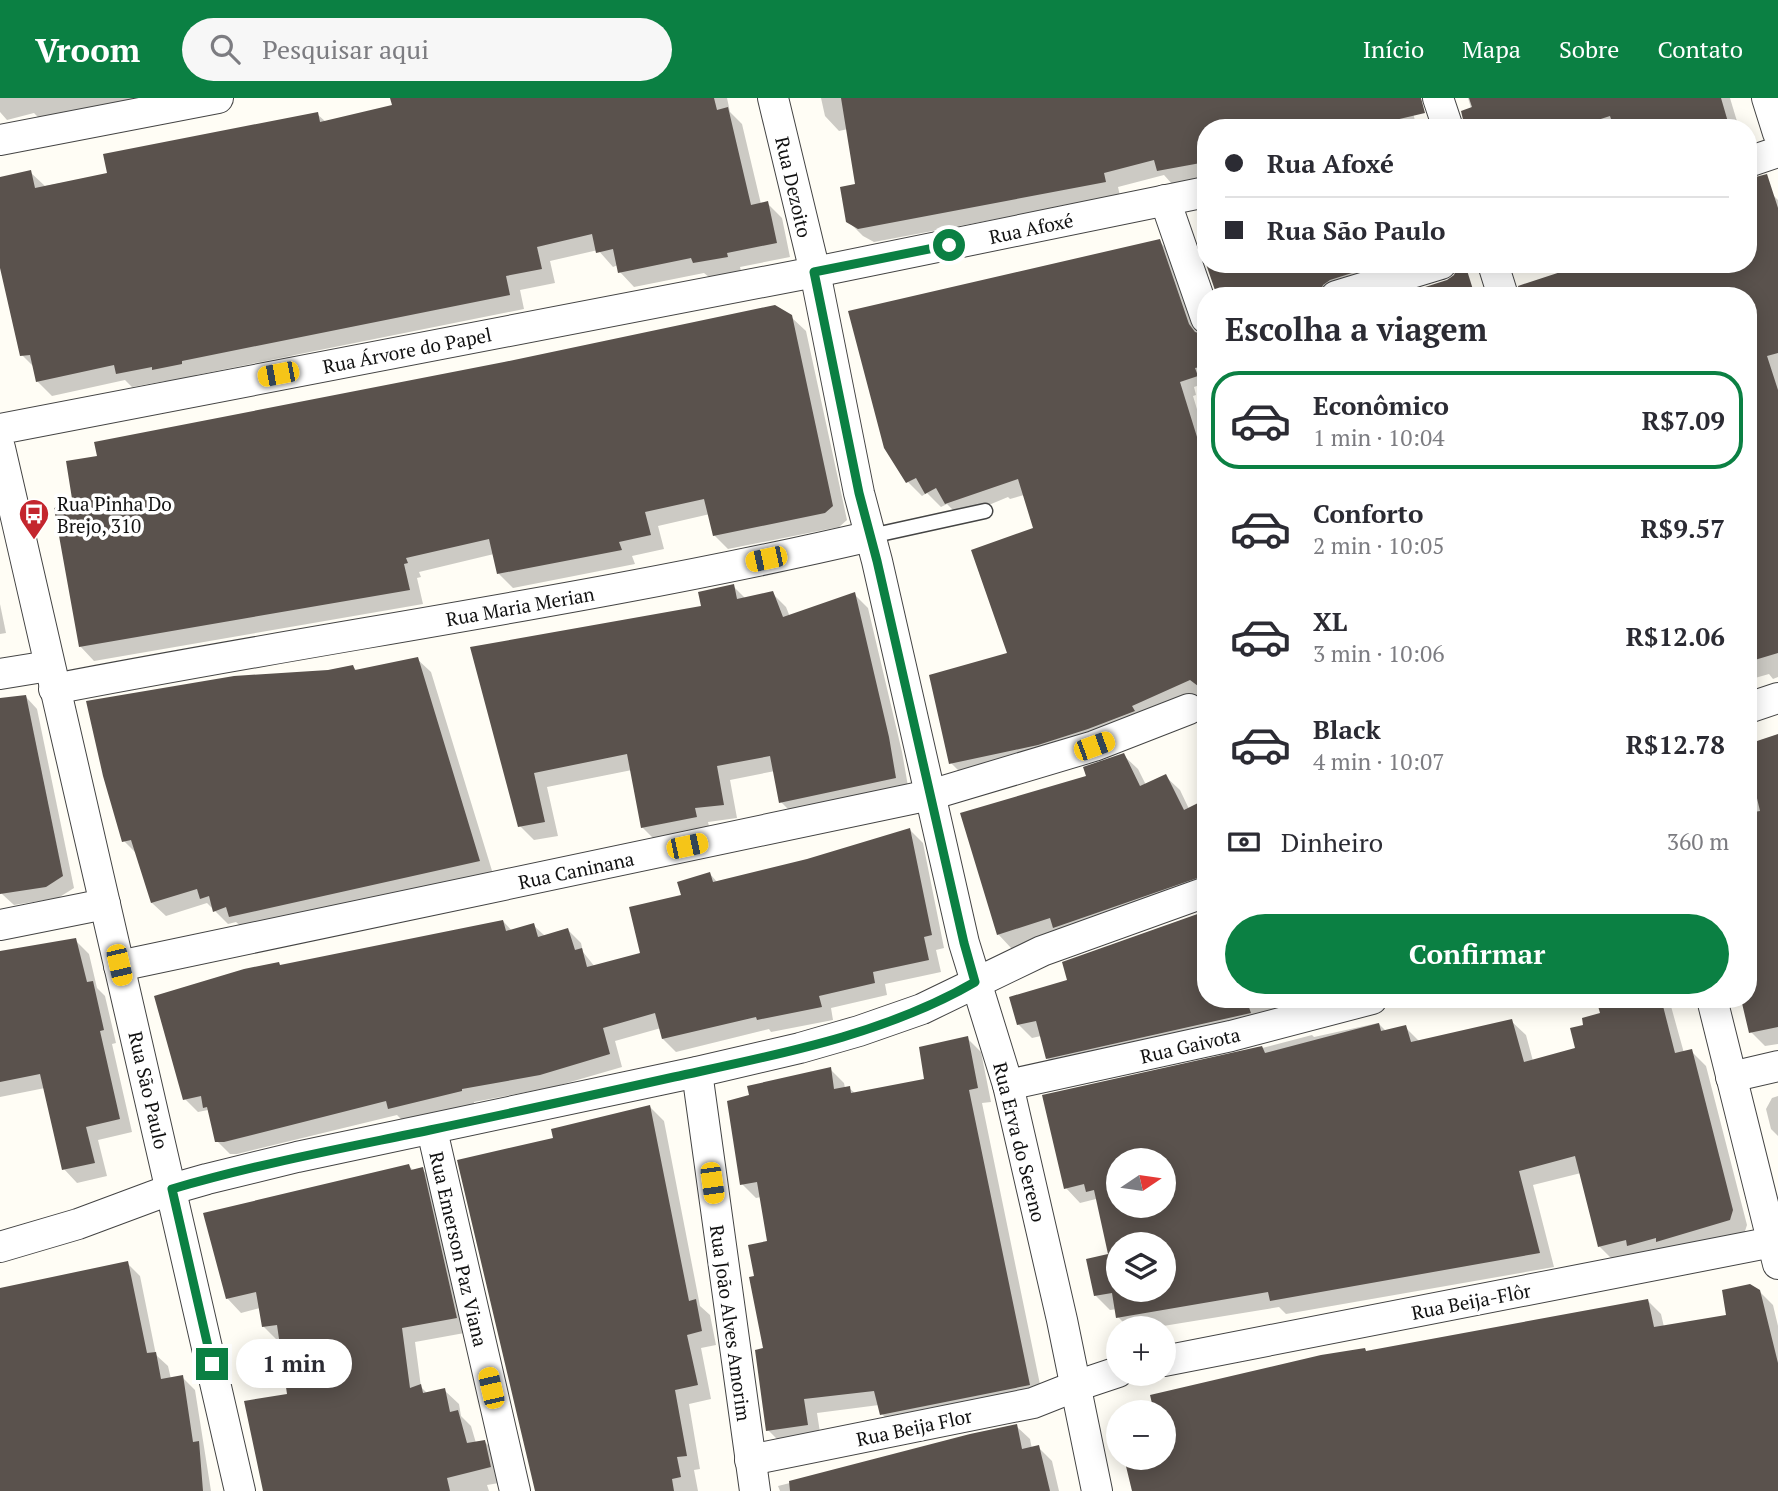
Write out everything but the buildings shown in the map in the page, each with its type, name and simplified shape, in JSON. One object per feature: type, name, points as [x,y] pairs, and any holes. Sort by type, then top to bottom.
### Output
[{"type":"street","points":[[0,140],[218,98]]},
{"type":"street","name":"Rua Dezoito","points":[[773,98],[814,272],[859,493],[871,536]]},
{"type":"street","points":[[1438,98],[1445,119]]},
{"type":"street","points":[[1767,98],[1778,133]]},
{"type":"street","points":[[1757,159],[1778,152]]},
{"type":"street","name":"Rua Afoxé","points":[[814,272],[1197,194]]},
{"type":"street","points":[[1165,200],[1197,292]]},
{"type":"street","name":"Rua Árvore do Papel","points":[[0,429],[814,272]]},
{"type":"street","points":[[1366,287],[1411,273]]},
{"type":"street","name":"Rua São Paulo","points":[[0,448],[240,1491]]},
{"type":"street","name":"Rua Maria Merian","points":[[0,674],[51,677],[229,656],[547,603],[871,536]]},
{"type":"street","name":"Rua Erva do Sereno","points":[[871,536],[964,943],[1007,1086],[1076,1385],[1097,1491]]},
{"type":"street","points":[[1757,705],[1778,698]]},
{"type":"street","name":"Rua Caninana","points":[[119,965],[930,795],[1094,746],[1189,709]]},
{"type":"street","points":[[0,1247],[78,1224],[172,1189],[297,1157],[697,1072],[859,1031],[922,1009],[1042,951],[1197,895]]},
{"type":"street","points":[[0,925],[105,904]]},
{"type":"street","name":"Rua Gaivota","points":[[1007,1086],[1231,1036],[1338,1008]]},
{"type":"street","points":[[1714,1008],[1776,1249]]},
{"type":"street","points":[[1731,1077],[1778,1066]]},
{"type":"street","name":"Rua João Alves Amorim","points":[[697,1072],[755,1491]]},
{"type":"street","name":"Rua Emerson Paz Viana","points":[[432,1130],[515,1491]]},
{"type":"street","name":"Rua Beija-Flôr","points":[[1176,1359],[1776,1249]]},
{"type":"street","points":[[1076,1385],[1106,1376]]},
{"type":"street","name":"Rua Beija Flor","points":[[750,1460],[1033,1403],[1076,1385]]},
{"type":"lane","name":"Rua Maria Merian","points":[[871,536],[985,511]]},
{"type":"place","name":"Rua Pinha Do Brejo, 310","points":[[34,541]]},
{"type":"route","points":[[212,1364],[172,1189],[297,1157],[432,1130],[800,1048],[893,1020],[957,993],[975,982],[859,493],[814,272],[949,245]]}]
